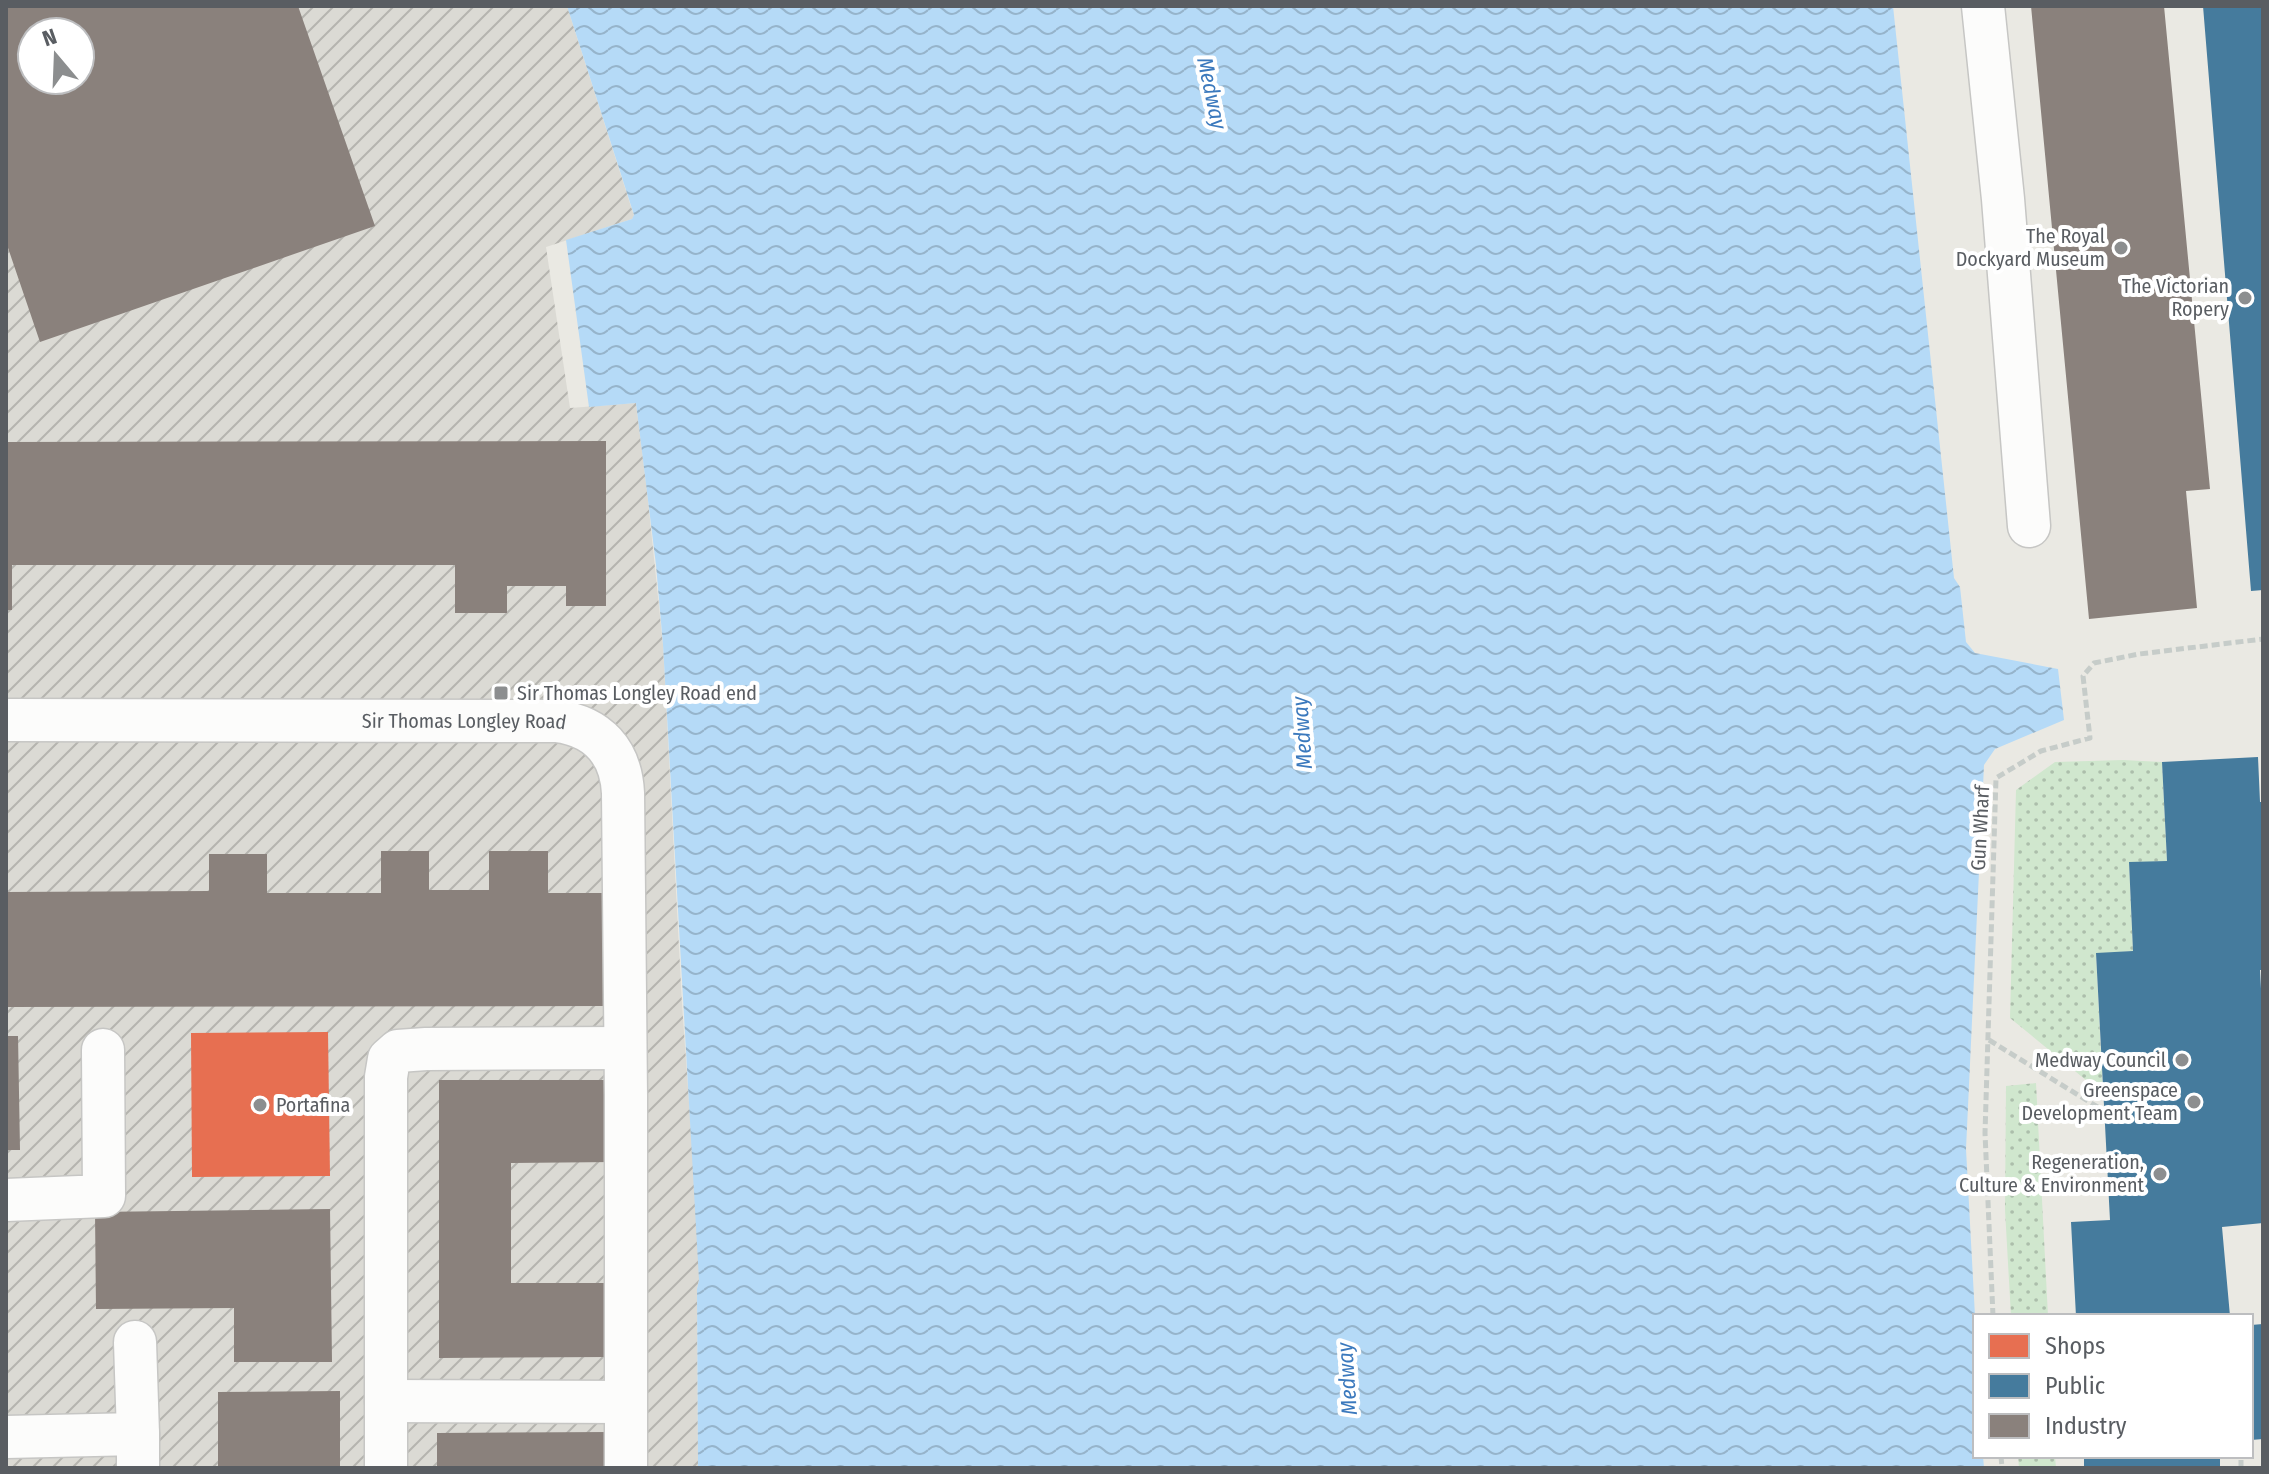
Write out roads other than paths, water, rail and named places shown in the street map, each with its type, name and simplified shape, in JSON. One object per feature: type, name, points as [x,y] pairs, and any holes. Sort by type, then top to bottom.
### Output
[{"type":"street","points":[[1983,6],[2003,199],[2029,526]]},
{"type":"street","name":"Sir Thomas Longley Road","points":[[6,720],[549,721],[580,727],[605,744],[618,762],[622,777],[626,1468]]},
{"type":"street","points":[[386,1468],[386,1077],[389,1059],[398,1051],[426,1049],[625,1048]]},
{"type":"street","points":[[6,1200],[104,1196],[103,1050]]},
{"type":"street","points":[[6,1437],[138,1451],[135,1342]]},
{"type":"street","points":[[386,1401],[625,1402]]},
{"type":"water","name":"Medway","points":[[567,6],[1893,6],[1954,578],[1960,587],[1966,642],[1975,653],[2058,669],[2064,720],[1995,749],[1984,765],[1966,1149],[1975,1314],[1973,1458],[1983,1458],[1984,1468],[698,1468],[699,1280],[656,565],[636,403],[589,407],[566,240],[632,219],[634,215]]},
{"type":"place","name":"The Royal Dockyard Museum","points":[[2121,248]]},
{"type":"place","name":"The Victorian Ropery","points":[[2245,298]]},
{"type":"place","name":"Sir Thomas Longley Road end","points":[[501,693]]},
{"type":"place","name":"Medway Council","points":[[2182,1060]]},
{"type":"place","name":"Greenspace Development Team","points":[[2194,1102]]},
{"type":"place","name":"Portafina","points":[[260,1105]]},
{"type":"place","name":"Regeneration, Culture & Environment","points":[[2160,1174]]}]
